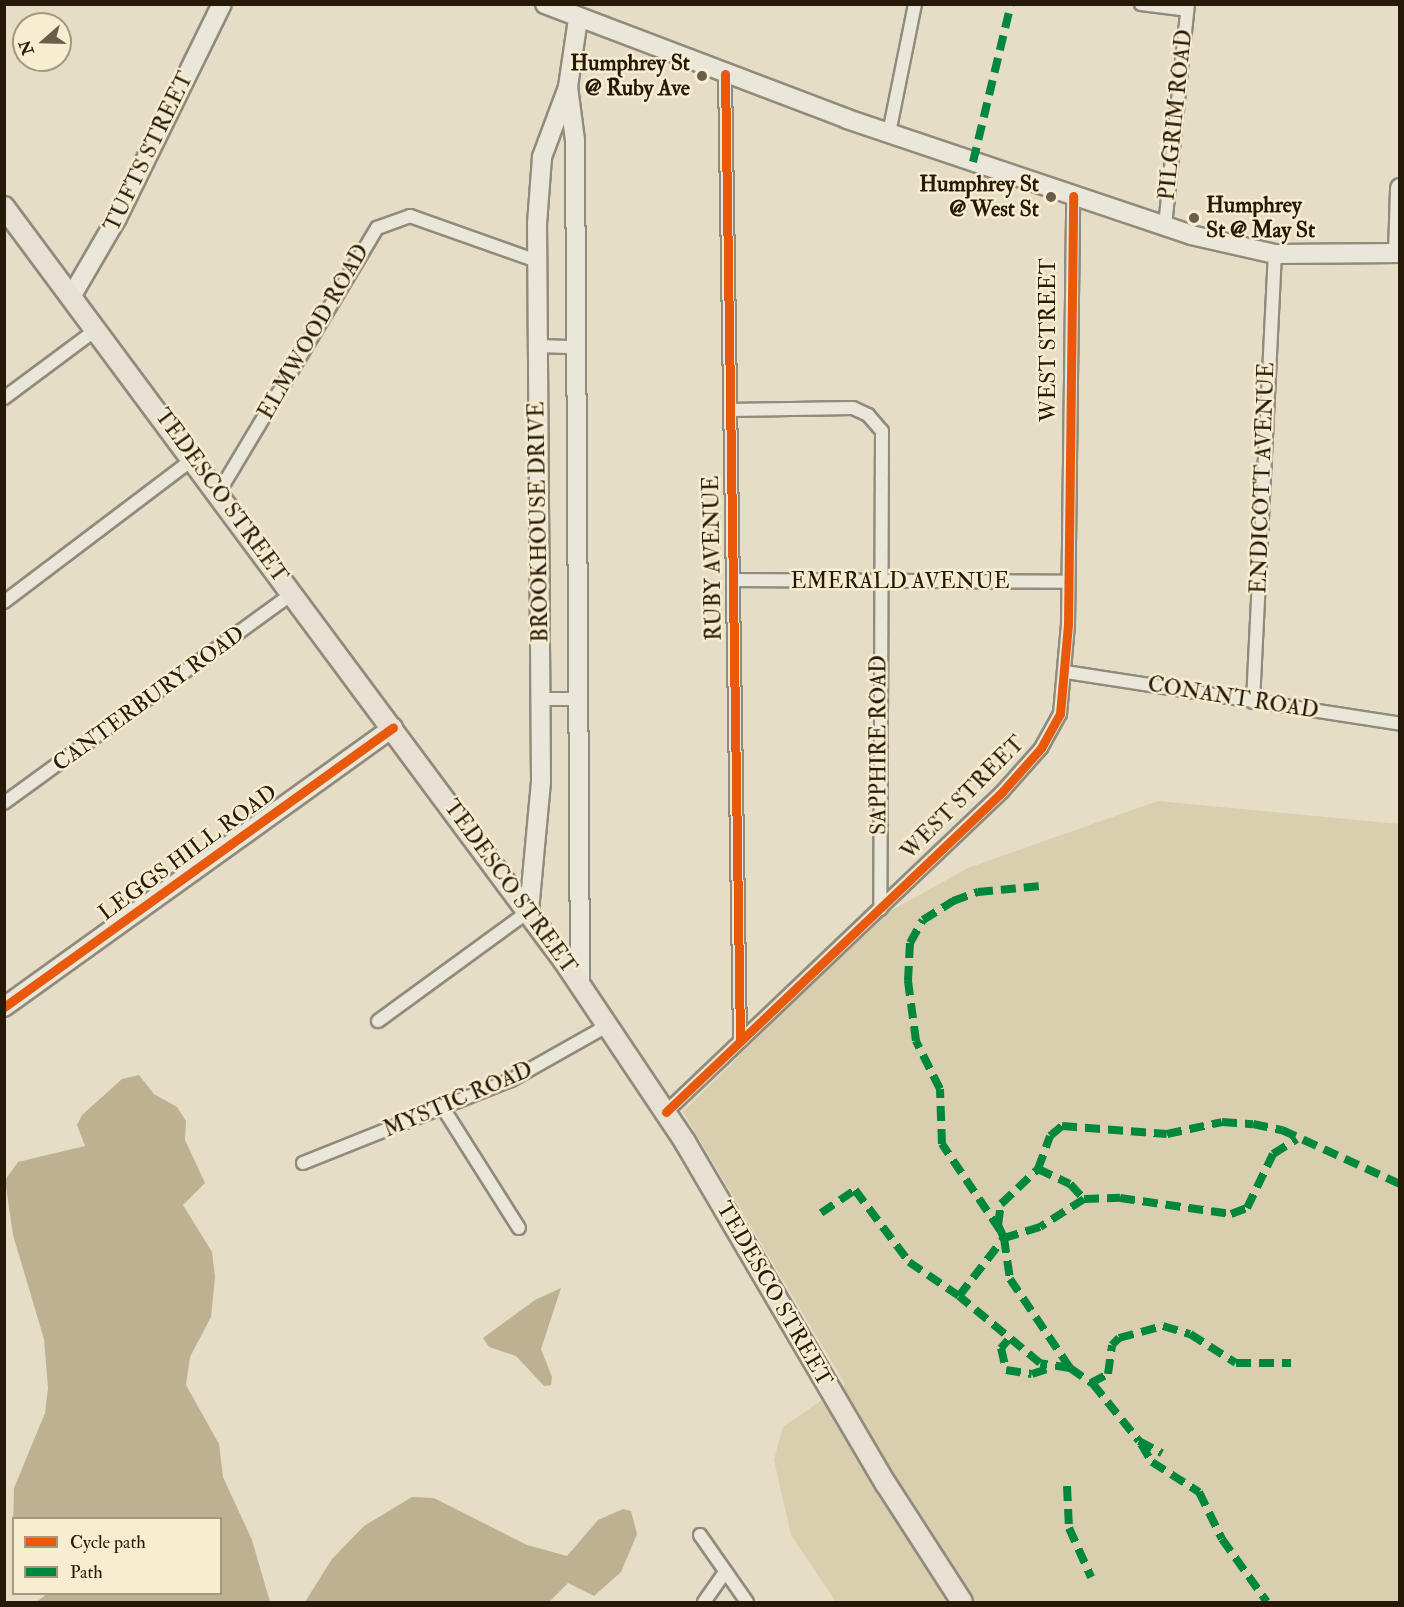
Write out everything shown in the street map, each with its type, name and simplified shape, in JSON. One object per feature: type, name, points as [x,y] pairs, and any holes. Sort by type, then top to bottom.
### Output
[{"type":"main road","name":"TUFTS STREET","points":[[71,297],[117,218],[222,4]]},
{"type":"main road","points":[[545,4],[578,19],[724,74],[889,133],[1165,226],[1275,254],[1399,253],[1400,188]]},
{"type":"main road","name":"BROOKHOUSE DRIVE","points":[[529,911],[538,840],[542,699],[537,261],[542,157],[567,87],[578,19]]},
{"type":"main road","name":"BROOKHOUSE DRIVE","points":[[567,87],[575,140],[581,699],[580,985]]},
{"type":"main road","name":"TEDESCO STREET","points":[[4,207],[393,727],[529,911],[580,985],[666,1113],[886,1484],[962,1602]]},
{"type":"main road","name":"LEGGS HILL ROAD","points":[[4,1007],[393,727]]},
{"type":"street","points":[[889,133],[915,4]]},
{"type":"street","points":[[1141,4],[1187,7]]},
{"type":"street","name":"PILGRIM ROAD","points":[[1165,226],[1187,7]]},
{"type":"street","name":"RUBY AVENUE","points":[[724,74],[740,1041]]},
{"type":"street","name":"WEST STREET","points":[[666,1113],[880,909],[1041,748],[1060,714],[1066,672],[1073,196]]},
{"type":"street","name":"ELMWOOD ROAD","points":[[219,492],[377,228],[410,216],[537,261]]},
{"type":"street","name":"ENDICOTT AVENUE","points":[[1253,702],[1275,254]]},
{"type":"street","points":[[4,398],[97,329]]},
{"type":"street","points":[[537,346],[576,347]]},
{"type":"street","name":"SAPPHIRE ROAD","points":[[730,411],[853,408],[875,420],[882,431],[879,582],[880,909]]},
{"type":"street","points":[[4,602],[193,459]]},
{"type":"street","name":"EMERALD AVENUE","points":[[733,580],[1068,582]]},
{"type":"street","name":"CANTERBURY ROAD","points":[[4,803],[293,593]]},
{"type":"street","name":"CONANT ROAD","points":[[1066,672],[1400,724]]},
{"type":"street","points":[[542,699],[581,699]]},
{"type":"street","points":[[378,1021],[529,911]]},
{"type":"street","name":"MYSTIC ROAD","points":[[303,1163],[511,1080],[607,1026]]},
{"type":"street","points":[[442,1108],[519,1228]]},
{"type":"street","points":[[700,1535],[747,1602]]},
{"type":"street","points":[[704,1602],[725,1572]]},
{"type":"shaded area","points":[[1158,801],[1399,824],[1399,1602],[836,1602],[791,1535],[774,1460],[783,1427],[845,1384],[683,1112],[876,919],[968,868]]},
{"type":"shaded area","points":[[139,1075],[154,1094],[177,1107],[186,1121],[185,1140],[205,1183],[183,1205],[212,1252],[215,1277],[211,1317],[190,1357],[186,1385],[219,1444],[223,1477],[252,1540],[270,1602],[36,1602],[46,1595],[222,1595],[222,1517],[13,1517],[14,1488],[45,1413],[48,1388],[44,1339],[13,1235],[5,1180],[18,1162],[85,1146],[77,1125],[82,1115],[122,1079]]},
{"type":"shaded area","points":[[561,1288],[541,1349],[552,1377],[551,1385],[544,1386],[516,1356],[489,1347],[483,1338],[535,1300]]},
{"type":"shaded area","points":[[412,1497],[434,1498],[527,1545],[567,1556],[598,1520],[623,1509],[631,1511],[637,1534],[621,1572],[594,1596],[568,1583],[549,1602],[305,1602],[332,1559],[364,1526]]},
{"type":"marked path","points":[[973,162],[1011,4]]},
{"type":"marked path","points":[[1000,1230],[942,1144],[940,1089],[916,1041],[908,981],[910,943],[923,920],[953,901],[978,892],[1041,886]]},
{"type":"marked path","points":[[1070,1368],[1040,1363],[959,1296],[1004,1238],[998,1225],[1001,1204],[1038,1169],[1050,1136],[1062,1126],[1167,1134],[1222,1122],[1253,1124],[1282,1130],[1400,1184]]},
{"type":"marked path","points":[[1038,1169],[1070,1184],[1084,1199],[1120,1198],[1231,1214],[1247,1208],[1273,1154],[1297,1139]]},
{"type":"marked path","points":[[821,1213],[855,1190],[909,1262],[959,1296]]},
{"type":"marked path","points":[[1084,1199],[1040,1227],[1004,1238],[1010,1279],[1070,1368],[1093,1384],[1139,1441],[1162,1453]]},
{"type":"marked path","points":[[1091,1383],[1108,1374],[1112,1345],[1119,1338],[1163,1326],[1190,1334],[1236,1363],[1291,1363]]},
{"type":"marked path","points":[[1008,1340],[1001,1348],[1006,1370],[1032,1374],[1051,1368]]},
{"type":"marked path","points":[[1141,1444],[1152,1462],[1199,1492],[1222,1539],[1267,1602]]},
{"type":"marked path","points":[[1067,1486],[1069,1528],[1091,1577]]},
{"type":"cycle path","points":[[725,74],[740,1041]]},
{"type":"cycle path","points":[[666,1112],[1002,792],[1041,748],[1060,714],[1068,625],[1073,196]]},
{"type":"cycle path","points":[[4,1007],[393,727]]},
{"type":"place","name":"Humphrey St @ Ruby Ave","points":[[702,76]]},
{"type":"place","name":"Humphrey St @ West St","points":[[1051,197]]},
{"type":"place","name":"Humphrey St @ May St","points":[[1194,218]]}]
